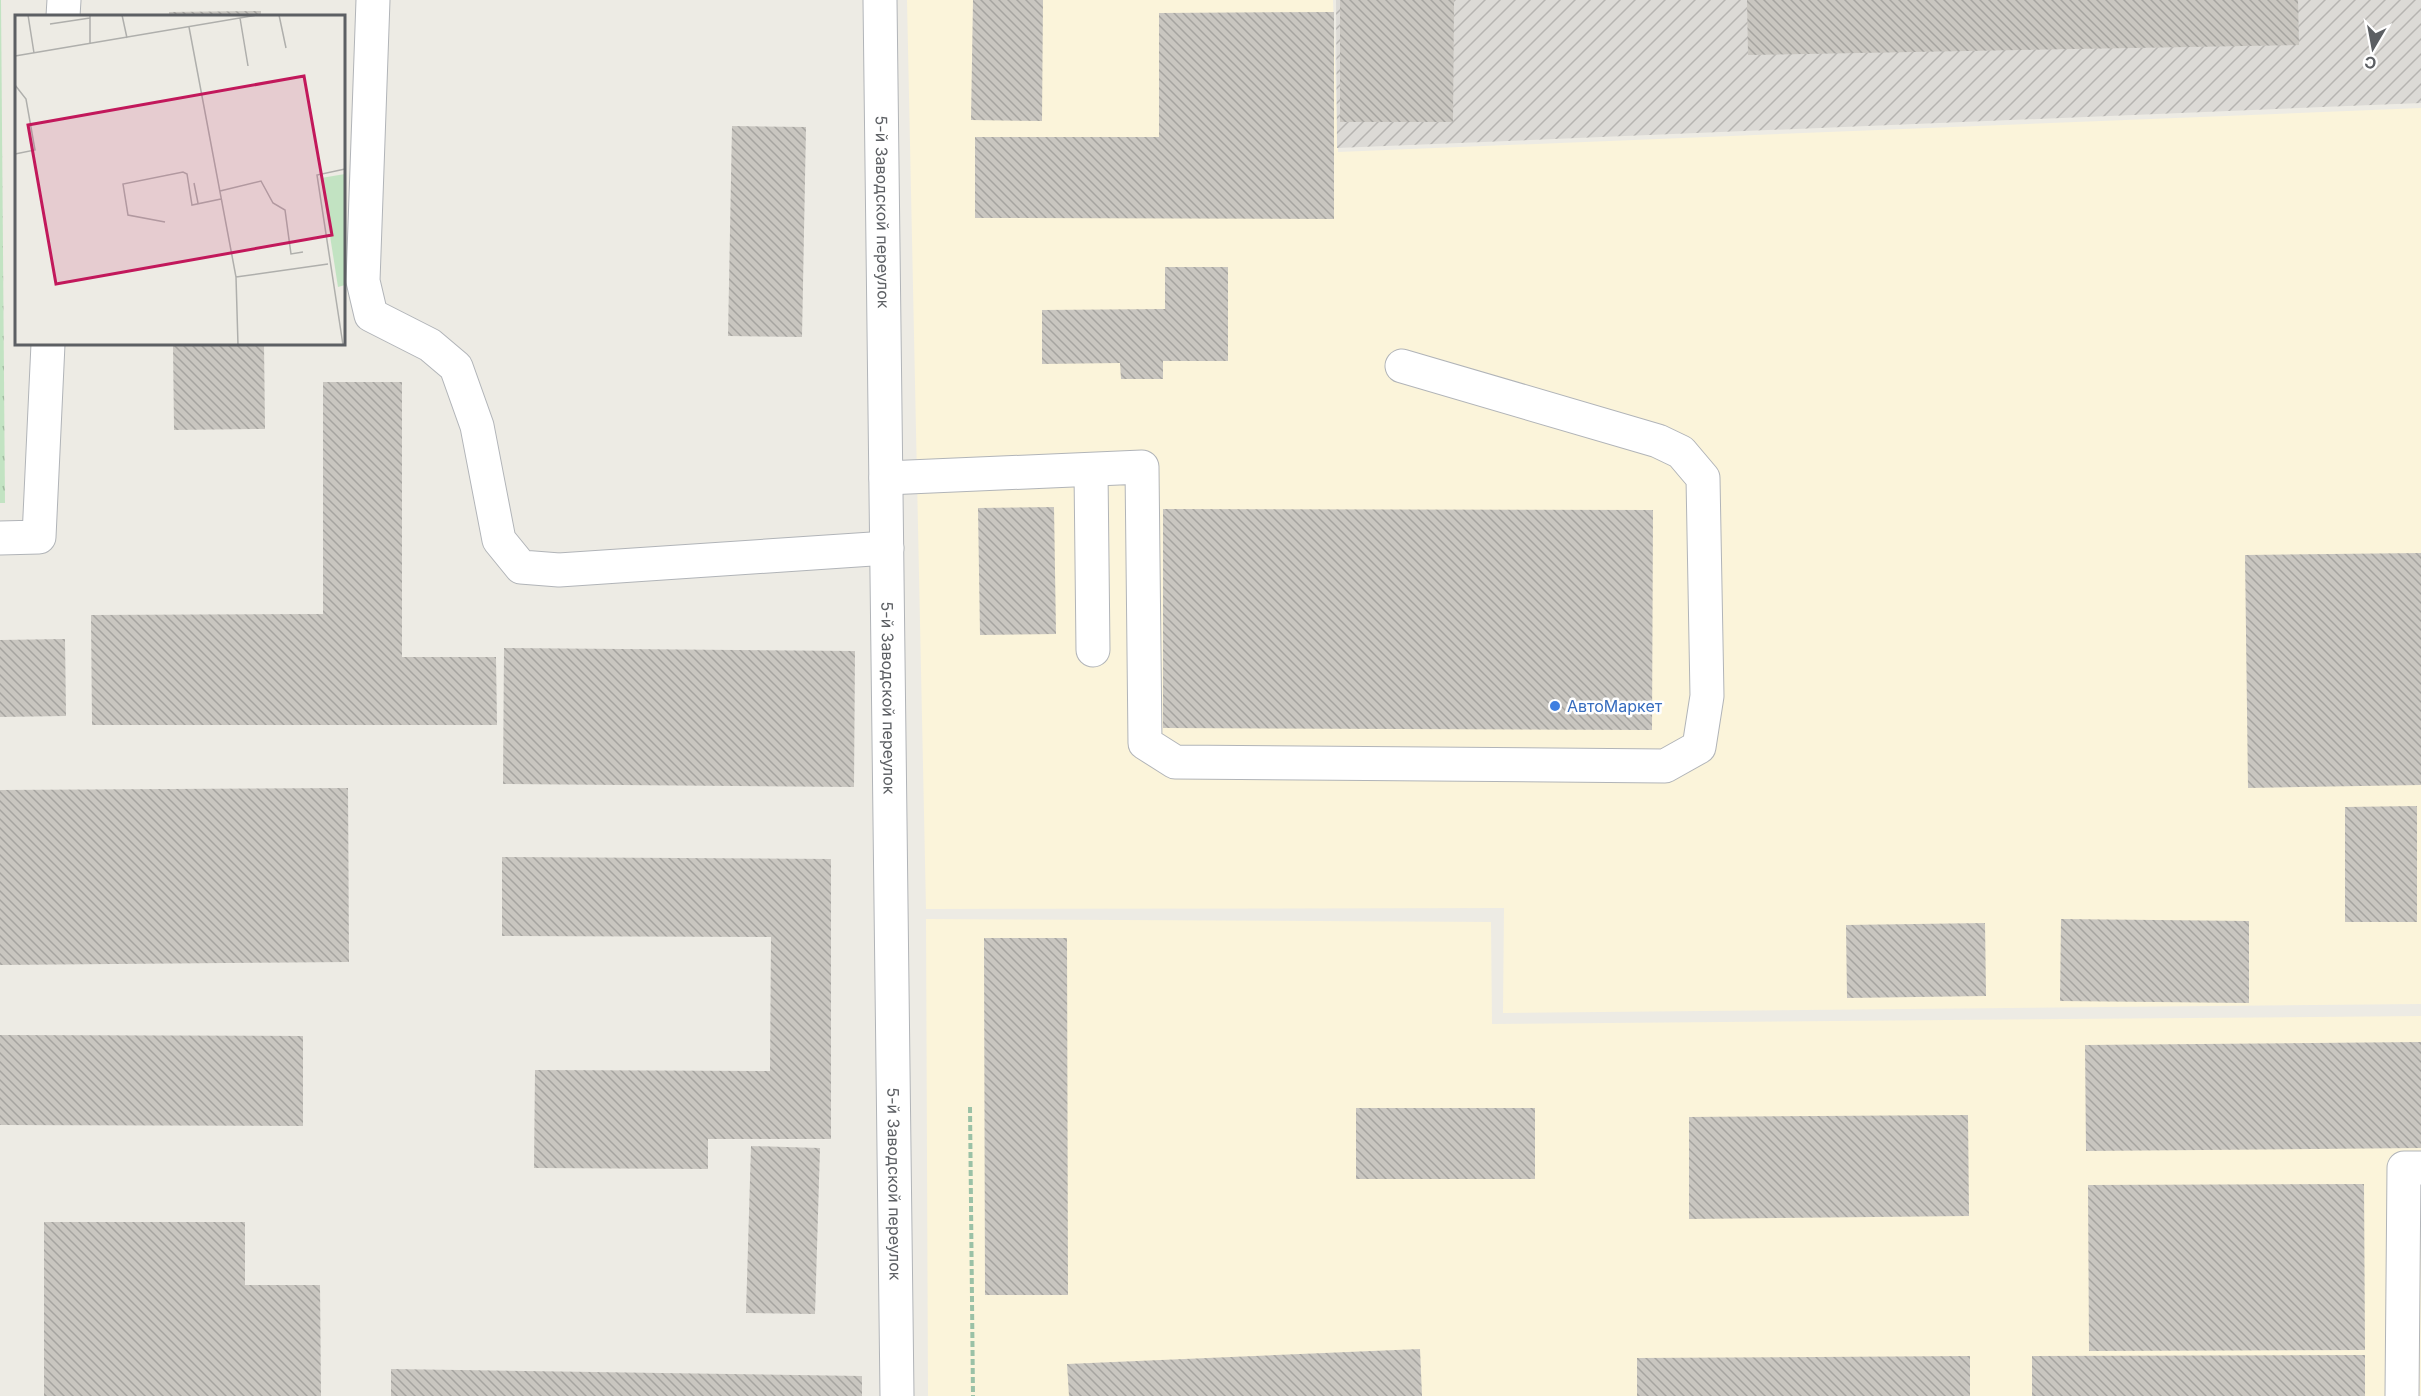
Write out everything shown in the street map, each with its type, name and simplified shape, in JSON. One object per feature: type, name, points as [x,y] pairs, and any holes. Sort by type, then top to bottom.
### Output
[{"type":"street","points":[[63,15],[64,0]]},
{"type":"street","points":[[373,0],[363,281],[370,315],[430,345],[456,366],[477,426],[498,540],[521,567],[559,570],[887,548]]},
{"type":"street","name":"5-й Заводской переулок","points":[[880,0],[897,1396]]},
{"type":"street","points":[[0,538],[39,537],[48,345]]},
{"type":"street","points":[[886,478],[1091,471],[1142,467],[1145,742],[1174,762],[1665,766],[1699,747],[1707,696],[1703,478],[1681,453],[1658,441],[1402,366]]},
{"type":"street","points":[[1091,471],[1093,650]]},
{"type":"street","points":[[2402,1396],[2404,1168],[2421,1168]]},
{"type":"path","points":[[970,1107],[973,1396]]},
{"type":"shaded area","points":[[907,0],[1333,0],[1338,152],[2421,108],[2421,1004],[1503,1013],[1504,908],[926,909]]},
{"type":"shaded area","points":[[1336,0],[2421,0],[2421,103],[1337,148]]},
{"type":"shaded area","points":[[926,919],[1491,922],[1492,1024],[2421,1016],[2421,1396],[928,1396]]},
{"type":"green space","points":[[1,0],[5,503],[0,503]]},
{"type":"building","points":[[973,0],[1043,0],[1042,121],[971,120]]},
{"type":"building","points":[[1340,0],[1454,0],[1453,122],[1340,122]]},
{"type":"building","points":[[1747,0],[2298,0],[2299,45],[1748,55]]},
{"type":"building","points":[[261,11],[261,15],[169,15],[169,12]]},
{"type":"building","points":[[1334,12],[1334,219],[975,218],[975,137],[1159,137],[1159,13]]},
{"type":"building","points":[[732,126],[806,127],[802,337],[728,336]]},
{"type":"building","points":[[1165,267],[1228,267],[1228,361],[1163,361],[1163,379],[1121,379],[1120,363],[1042,364],[1042,310],[1165,309]]},
{"type":"building","points":[[173,345],[264,345],[265,429],[174,430]]},
{"type":"building","points":[[323,382],[402,382],[402,657],[496,657],[497,725],[92,725],[91,615],[323,614]]},
{"type":"building","points":[[1054,507],[1056,634],[980,635],[978,508]]},
{"type":"building","points":[[1163,509],[1653,510],[1652,730],[1163,728]]},
{"type":"building","points":[[2421,553],[2421,785],[2248,788],[2245,555]]},
{"type":"building","points":[[65,639],[66,716],[0,717],[0,640]]},
{"type":"building","points":[[504,648],[855,651],[854,787],[503,784]]},
{"type":"building","points":[[348,788],[349,962],[0,965],[0,790]]},
{"type":"building","points":[[2417,806],[2417,922],[2345,922],[2345,807]]},
{"type":"building","points":[[502,857],[831,859],[831,1139],[708,1139],[708,1169],[534,1168],[535,1070],[770,1071],[771,937],[502,936]]},
{"type":"building","points":[[2061,919],[2249,921],[2249,1003],[2060,1001]]},
{"type":"building","points":[[1985,923],[1986,996],[1847,998],[1846,925]]},
{"type":"building","points":[[984,938],[1067,938],[1068,1295],[985,1295]]},
{"type":"building","points":[[0,1035],[303,1036],[303,1126],[0,1125]]},
{"type":"building","points":[[2421,1042],[2421,1148],[2086,1151],[2085,1045]]},
{"type":"building","points":[[1356,1108],[1535,1108],[1535,1179],[1356,1179]]},
{"type":"building","points":[[1968,1115],[1969,1216],[1689,1219],[1689,1117]]},
{"type":"building","points":[[751,1146],[820,1148],[815,1314],[746,1313]]},
{"type":"building","points":[[2364,1184],[2365,1350],[2089,1351],[2088,1185]]},
{"type":"building","points":[[44,1222],[245,1222],[245,1285],[320,1285],[321,1396],[44,1396]]},
{"type":"building","points":[[1420,1349],[1422,1396],[1069,1396],[1067,1364]]},
{"type":"building","points":[[2365,1355],[2365,1396],[2032,1396],[2032,1356]]},
{"type":"building","points":[[1970,1356],[1970,1396],[1637,1396],[1637,1358]]},
{"type":"building","points":[[391,1369],[862,1376],[862,1396],[391,1396]]},
{"type":"place","name":"АвтоМаркет","points":[[1555,706]]}]
